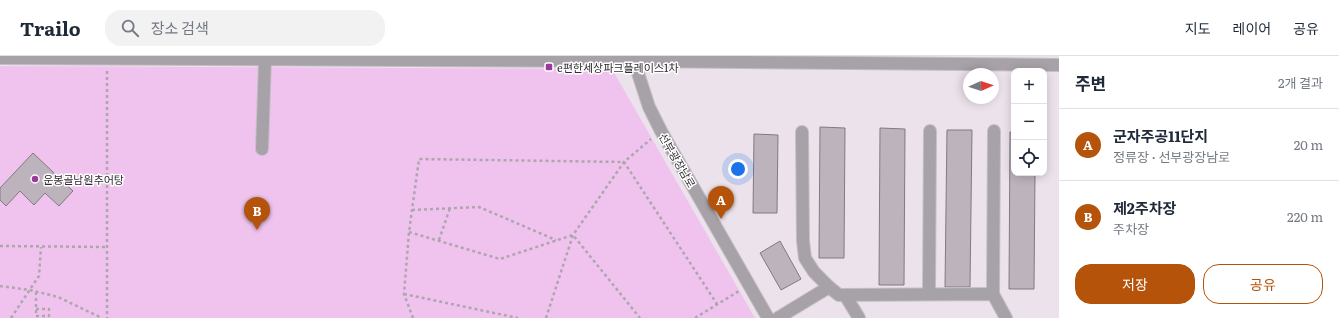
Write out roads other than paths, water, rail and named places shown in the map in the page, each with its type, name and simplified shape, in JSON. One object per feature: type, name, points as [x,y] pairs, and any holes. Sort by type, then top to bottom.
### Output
[{"type":"street","points":[[0,58],[265,60],[634,58],[1059,65]]},
{"type":"street","name":"선부광장남로","points":[[634,58],[649,107],[661,131],[768,318]]},
{"type":"street","points":[[262,149],[265,60]]},
{"type":"street","points":[[929,294],[930,131]]},
{"type":"street","points":[[994,131],[993,294],[1006,318]]},
{"type":"street","points":[[802,132],[802,241],[805,258],[814,272],[829,287],[840,295],[993,294]]},
{"type":"street","points":[[778,318],[829,287]]},
{"type":"street","points":[[845,295],[859,318]]},
{"type":"place","name":"e편한세상파크플레이스1차","points":[[549,67]]},
{"type":"place","name":"운봉골남원추어탕","points":[[35,179]]},
{"type":"place","name":"군자주공11단지","points":[[721,219]]},
{"type":"place","name":"제2주차장","points":[[257,230]]}]
